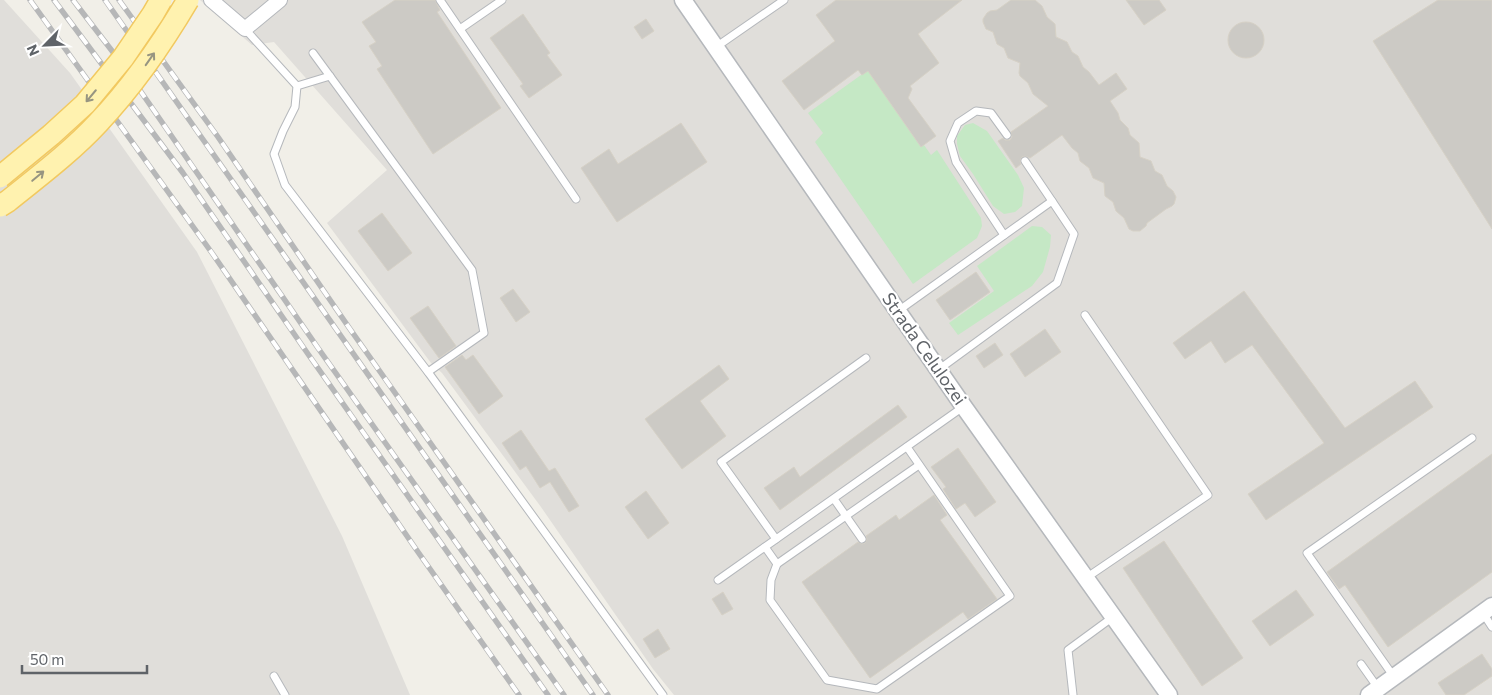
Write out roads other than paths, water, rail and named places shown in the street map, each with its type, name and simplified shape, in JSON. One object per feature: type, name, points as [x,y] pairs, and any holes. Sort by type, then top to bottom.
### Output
[{"type":"main road","points":[[0,176],[85,104],[123,58],[153,14],[160,0]]},
{"type":"main road","points":[[0,206],[66,153],[97,123],[138,77],[188,0]]},
{"type":"street","points":[[210,0],[245,29],[280,0]]},
{"type":"street","name":"Strada Celulozei","points":[[683,0],[938,370],[1169,695]]},
{"type":"street","points":[[1373,692],[1488,610]]},
{"type":"lane","points":[[440,0],[576,199]]},
{"type":"lane","points":[[460,30],[502,0]]},
{"type":"lane","points":[[716,47],[784,0]]},
{"type":"lane","points":[[245,29],[297,86],[295,107],[274,154],[285,185],[428,372],[663,695]]},
{"type":"lane","points":[[313,53],[472,270],[484,333],[428,372]]},
{"type":"lane","points":[[297,86],[330,76]]},
{"type":"lane","points":[[1004,235],[956,162],[950,140],[958,123],[976,111],[991,113],[1007,135]]},
{"type":"lane","points":[[938,370],[1057,283],[1074,234],[1025,161]]},
{"type":"lane","points":[[898,311],[1052,201]]},
{"type":"lane","points":[[1085,315],[1208,495],[1086,578]]},
{"type":"lane","points":[[776,539],[721,462],[866,358]]},
{"type":"lane","points":[[718,580],[964,407]]},
{"type":"lane","points":[[1394,677],[1307,553],[1472,438]]},
{"type":"lane","points":[[907,447],[1010,596],[877,689],[827,680],[770,600],[771,580],[777,564],[919,465]]},
{"type":"lane","points":[[834,498],[862,539]]},
{"type":"lane","points":[[765,547],[777,564]]},
{"type":"lane","points":[[1488,610],[1492,627]]},
{"type":"lane","points":[[1073,695],[1068,650],[1113,617]]},
{"type":"lane","points":[[1361,664],[1373,692]]},
{"type":"lane","points":[[274,676],[285,695]]},
{"type":"railway","points":[[30,0],[212,253],[519,695]]},
{"type":"railway","points":[[54,0],[183,173],[548,695]]},
{"type":"railway","points":[[73,0],[119,60],[318,348],[564,695]]},
{"type":"railway","points":[[105,0],[593,695]]},
{"type":"railway","points":[[119,0],[218,137],[350,329],[608,695]]}]
